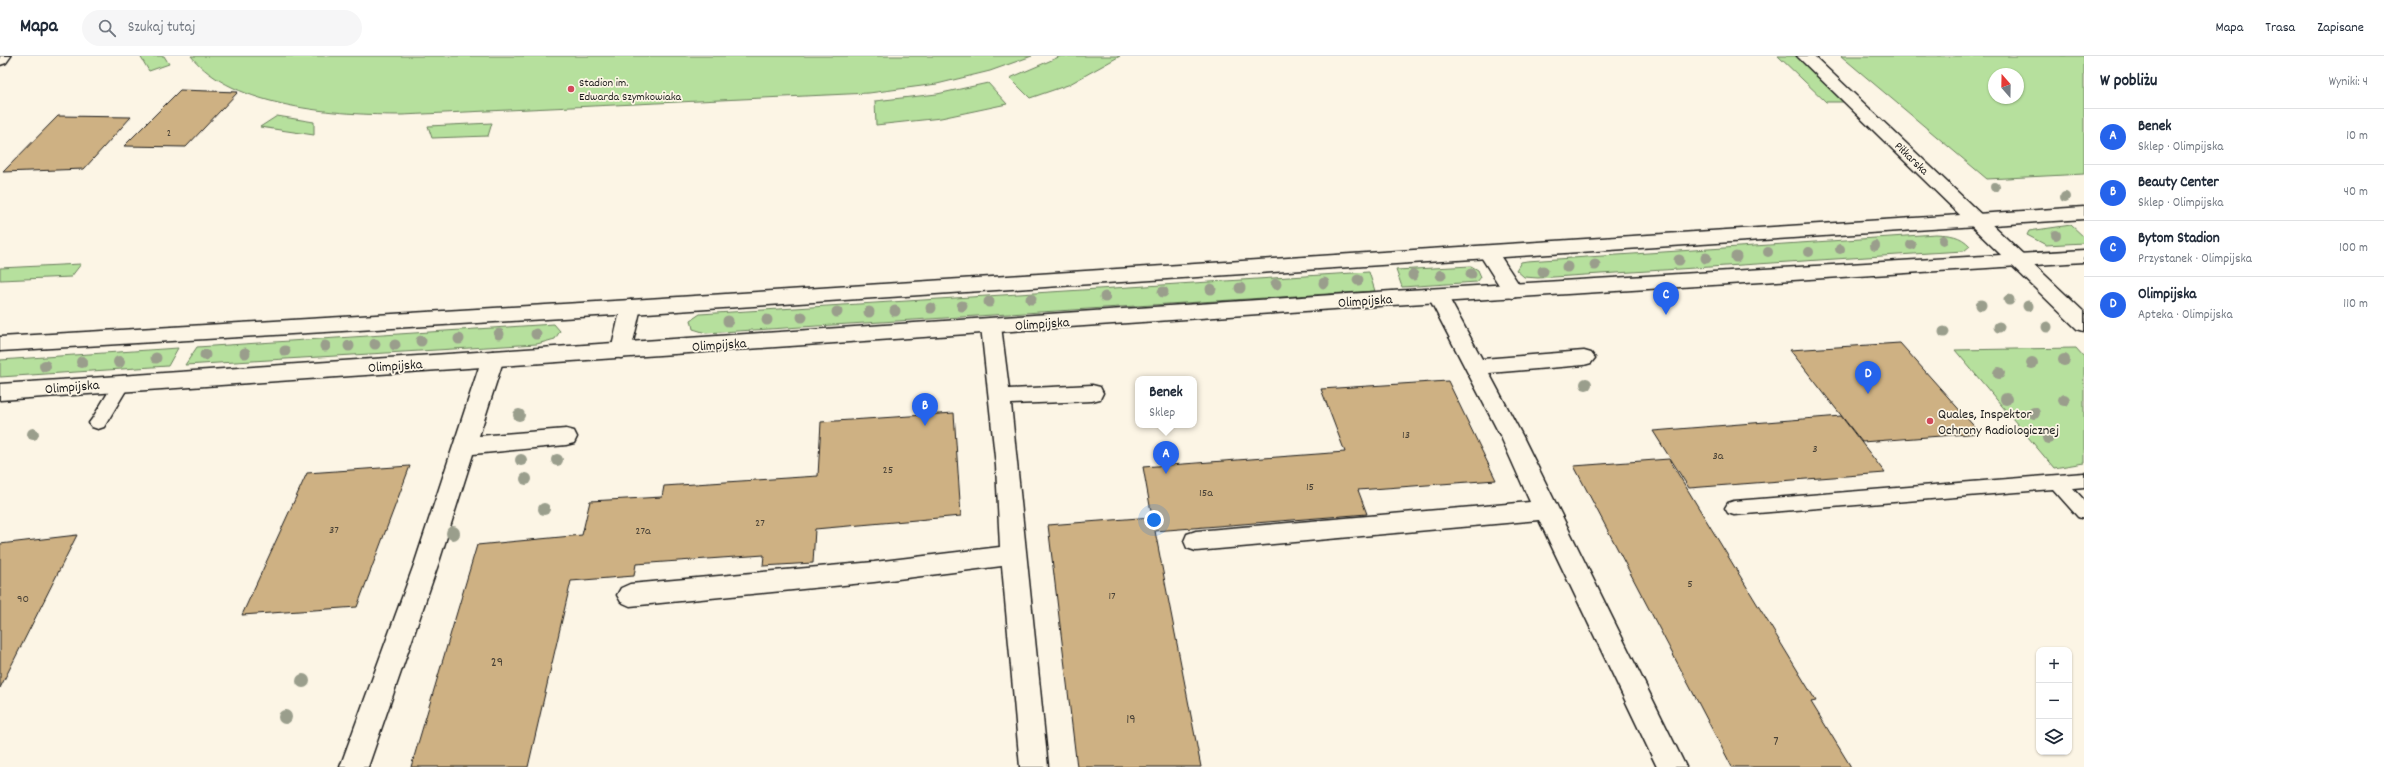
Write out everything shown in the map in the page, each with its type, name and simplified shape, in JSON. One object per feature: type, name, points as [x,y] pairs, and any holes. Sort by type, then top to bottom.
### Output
[{"type":"street","points":[[0,60],[3,56]]},
{"type":"street","name":"Piłkarska","points":[[1805,56],[2084,324]]},
{"type":"street","points":[[0,344],[632,307],[2084,213]]},
{"type":"street","points":[[1488,252],[1513,292]]},
{"type":"street","name":"Olimpijska","points":[[0,392],[123,382],[621,351],[1438,296],[2084,256]]},
{"type":"street","points":[[1438,296],[1477,367],[1512,437],[1546,510],[1672,767]]},
{"type":"street","points":[[621,351],[632,307]]},
{"type":"street","points":[[991,326],[992,351],[1000,397],[1013,555],[1034,767]]},
{"type":"street","points":[[354,767],[427,562],[493,358]]},
{"type":"street","points":[[1477,367],[1584,358]]},
{"type":"street","points":[[1000,397],[1092,393]]},
{"type":"street","points":[[465,446],[566,437]]},
{"type":"street","points":[[1196,541],[1546,510]]},
{"type":"street","points":[[630,595],[874,572],[1013,555]]},
{"type":"lane","points":[[98,423],[123,382]]},
{"type":"lane","points":[[1734,508],[2084,480]]},
{"type":"lane","points":[[2058,483],[2084,512]]},
{"type":"green space","points":[[140,56],[164,56],[169,64],[149,71]]},
{"type":"green space","name":"Stadion im. Edwarda Szymkowiaka","points":[[191,56],[1032,56],[990,71],[937,84],[869,93],[377,115],[319,110],[260,98],[233,88],[210,74]]},
{"type":"green space","points":[[1061,56],[1120,56],[1068,85],[1030,98],[1010,78]]},
{"type":"green space","points":[[1778,56],[1805,56],[1853,102],[1826,102]]},
{"type":"green space","points":[[1841,56],[2084,56],[2084,174],[1987,179]]},
{"type":"green space","points":[[988,83],[1007,104],[941,118],[876,125],[875,101],[937,94]]},
{"type":"green space","points":[[277,116],[314,122],[314,135],[260,127]]},
{"type":"green space","points":[[492,123],[488,136],[432,138],[428,126]]},
{"type":"green space","points":[[2071,225],[2084,237],[2084,243],[2046,245],[2027,235],[2029,231]]},
{"type":"green space","points":[[1936,234],[1950,235],[1959,238],[1970,246],[1964,251],[1538,278],[1524,277],[1516,270],[1521,262],[1527,261]]},
{"type":"green space","points":[[81,264],[71,277],[0,280],[0,268]]},
{"type":"green space","points":[[1471,266],[1478,270],[1481,277],[1477,282],[1402,287],[1396,270]]},
{"type":"green space","points":[[1369,272],[1375,291],[706,333],[693,329],[691,320],[700,314]]},
{"type":"green space","points":[[554,324],[560,331],[555,339],[537,344],[185,365],[197,347]]},
{"type":"green space","points":[[178,348],[168,366],[0,377],[0,360]]},
{"type":"green space","points":[[2076,348],[2084,357],[2084,463],[2054,468],[1955,350]]},
{"type":"building","points":[[180,90],[238,92],[186,147],[124,146]]},
{"type":"building","points":[[58,116],[131,117],[84,169],[3,172]]},
{"type":"building","points":[[1900,343],[1980,433],[1862,442],[1790,350]]},
{"type":"building","points":[[1448,381],[1496,480],[1358,490],[1367,514],[1155,531],[1201,767],[1077,767],[1048,525],[1152,517],[1143,467],[1345,452],[1321,389]]},
{"type":"building","points":[[954,413],[961,516],[815,529],[813,563],[763,566],[764,555],[636,564],[634,576],[571,581],[528,767],[411,767],[477,545],[582,535],[590,501],[662,497],[664,486],[818,476],[821,422]]},
{"type":"building","points":[[1841,416],[1885,473],[1689,488],[1653,431]]},
{"type":"building","points":[[1669,459],[1816,701],[1811,702],[1851,767],[1732,767],[1574,466]]},
{"type":"building","points":[[410,466],[357,607],[242,615],[307,473]]},
{"type":"building","points":[[77,535],[0,688],[0,544]]},
{"type":"place","name":"Stadion im. Edwarda Szymkowiaka","points":[[571,89]]},
{"type":"place","name":"Bytom Stadion","points":[[1666,315]]},
{"type":"place","name":"Olimpijska","points":[[1868,394]]},
{"type":"place","name":"Quales, Inspektor Ochrony Radiologicznej","points":[[1930,421]]},
{"type":"place","name":"Beauty Center","points":[[925,426]]},
{"type":"place","name":"Benek","points":[[1166,474]]}]
